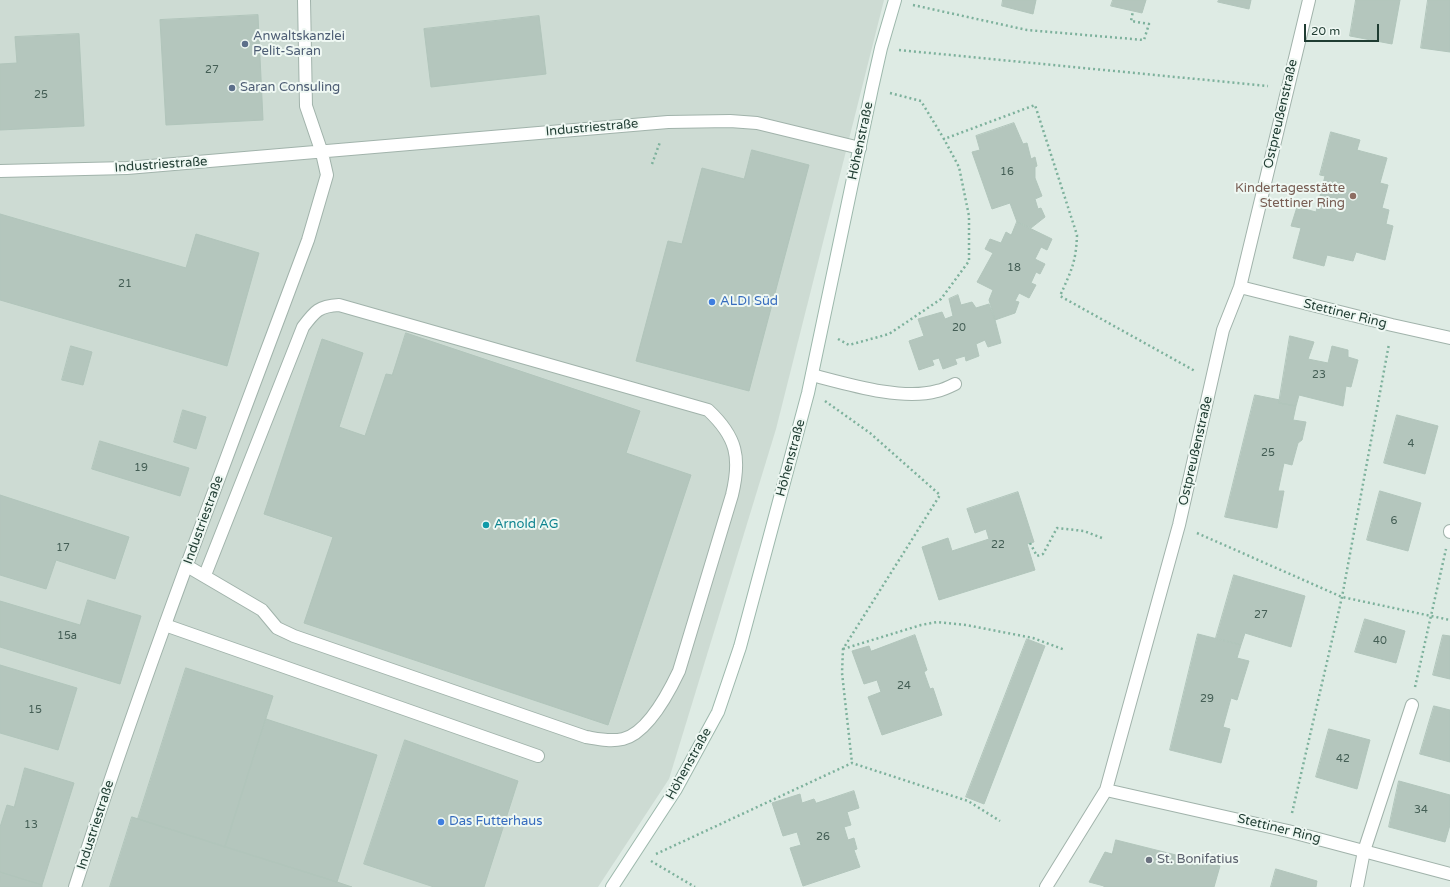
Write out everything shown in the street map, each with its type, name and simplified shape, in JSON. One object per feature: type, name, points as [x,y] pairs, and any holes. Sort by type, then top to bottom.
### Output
[{"type":"street","name":"Industriestraße","points":[[75,887],[165,625],[308,240],[327,175],[322,153],[306,106],[304,0]]},
{"type":"street","name":"Ostpreußenstraße","points":[[1046,887],[1106,790],[1179,525],[1224,330],[1240,287],[1309,0]]},
{"type":"street","name":"Höhenstraße","points":[[612,887],[676,789],[718,712],[740,648],[808,393],[872,88],[881,48],[895,1]]},
{"type":"street","name":"Industriestraße","points":[[0,171],[127,168],[322,153],[633,125],[730,121],[758,123],[860,148]]},
{"type":"street","name":"Stettiner Ring","points":[[1240,287],[1450,338]]},
{"type":"street","points":[[187,566],[205,575],[262,610],[277,628],[294,636],[586,737],[607,741],[624,739],[639,729],[652,716],[666,698],[679,671],[732,495],[737,475],[736,455],[732,439],[722,423],[708,410],[339,305],[326,306],[314,312],[303,327],[205,575]]},
{"type":"street","points":[[812,375],[866,388],[911,394],[937,391],[954,384]]},
{"type":"street","points":[[165,625],[538,756]]},
{"type":"street","points":[[1358,887],[1364,851],[1412,705]]},
{"type":"street","name":"Stettiner Ring","points":[[1106,790],[1288,831],[1450,874]]},
{"type":"path","points":[[895,1],[1027,30],[1144,40],[1149,24],[1131,21],[1133,11]]},
{"type":"path","points":[[881,48],[1287,88]]},
{"type":"path","points":[[834,344],[835,338],[849,345],[889,334],[941,299],[969,261],[969,216],[959,167],[944,139],[921,101],[872,88]]},
{"type":"path","points":[[944,139],[1035,105],[1077,234],[1077,252],[1075,263],[1060,296],[1212,381]]},
{"type":"path","points":[[1288,831],[1342,597],[1392,325]]},
{"type":"path","points":[[808,393],[821,398],[870,433],[940,495],[843,649],[842,673],[852,763]]},
{"type":"path","points":[[1179,525],[1342,597],[1450,620]]},
{"type":"path","points":[[1030,543],[1037,556],[1043,554],[1057,528],[1084,531],[1102,538]]},
{"type":"path","points":[[1412,705],[1430,616],[1450,532]]},
{"type":"path","points":[[843,649],[921,625],[937,622],[966,625],[1033,638],[1064,650]]},
{"type":"path","points":[[695,887],[647,859],[852,763],[968,801],[1000,822]]},
{"type":"shaded area","points":[[0,0],[884,0],[776,429],[669,779],[598,887],[0,887]]},
{"type":"building","points":[[1003,0],[1036,0],[1033,14],[1002,6]]},
{"type":"building","points":[[1113,0],[1146,0],[1142,13],[1111,6]]},
{"type":"building","points":[[1219,0],[1251,0],[1249,9],[1218,2]]},
{"type":"building","points":[[1356,0],[1400,0],[1392,44],[1350,36]]},
{"type":"building","points":[[1428,0],[1450,0],[1450,52],[1421,48]]},
{"type":"building","points":[[258,15],[263,120],[166,125],[160,20]]},
{"type":"building","points":[[539,16],[546,74],[431,87],[424,29]]},
{"type":"building","points":[[79,34],[84,126],[0,130],[0,64],[17,63],[15,37]]},
{"type":"building","points":[[1014,123],[1023,144],[1027,143],[1031,159],[1035,157],[1037,166],[1035,167],[1035,178],[1042,196],[1035,199],[1038,209],[1041,208],[1045,217],[1031,228],[1017,222],[1010,203],[992,209],[972,152],[980,150],[976,136]]},
{"type":"building","name":"Kindertagesstätte Stettiner Ring","points":[[1331,132],[1360,140],[1357,150],[1387,158],[1380,183],[1388,185],[1382,208],[1389,210],[1386,224],[1393,226],[1385,260],[1356,252],[1353,261],[1327,255],[1324,266],[1293,258],[1301,228],[1291,226],[1297,207],[1316,212],[1325,176],[1320,175]]},
{"type":"building","name":"ALDI Süd","points":[[752,150],[809,165],[749,391],[636,361],[668,241],[682,244],[702,168],[744,179]]},
{"type":"building","points":[[0,214],[186,268],[196,234],[259,253],[227,366],[0,300]]},
{"type":"building","points":[[1017,222],[1052,239],[1047,250],[1041,247],[1035,259],[1045,264],[1040,274],[1036,272],[1031,283],[1036,285],[1029,298],[1019,293],[1015,301],[1019,302],[1015,313],[995,320],[989,300],[993,290],[977,282],[993,253],[985,249],[990,239],[1001,243],[1006,232],[1011,235]]},
{"type":"building","points":[[958,295],[961,305],[972,302],[976,308],[989,304],[1001,343],[988,347],[985,340],[976,344],[979,356],[966,361],[965,356],[955,359],[957,364],[943,369],[939,358],[932,360],[934,365],[919,370],[909,341],[924,336],[918,319],[942,312],[945,319],[953,316],[949,299]]},
{"type":"building","name":"Arnold AG","points":[[406,333],[640,411],[626,453],[691,475],[608,725],[304,623],[333,537],[264,514],[322,339],[363,353],[339,427],[365,436],[386,374],[392,375]]},
{"type":"building","points":[[1290,336],[1314,342],[1308,359],[1328,363],[1332,346],[1348,350],[1348,357],[1358,360],[1351,387],[1346,386],[1343,406],[1299,395],[1296,406],[1279,403]]},
{"type":"building","points":[[71,346],[92,352],[83,385],[62,380]]},
{"type":"building","points":[[1255,395],[1280,400],[1279,403],[1296,406],[1293,420],[1306,422],[1302,440],[1298,443],[1292,465],[1284,463],[1278,491],[1284,491],[1277,528],[1225,517]]},
{"type":"building","points":[[183,410],[206,417],[196,449],[174,442]]},
{"type":"building","points":[[1397,415],[1438,426],[1425,474],[1384,463]]},
{"type":"building","points":[[100,441],[189,468],[180,496],[92,469]]},
{"type":"building","points":[[1380,491],[1421,503],[1408,551],[1367,540]]},
{"type":"building","points":[[1018,492],[1034,542],[1027,544],[1035,570],[939,600],[922,547],[948,538],[952,551],[989,539],[986,529],[975,533],[967,509]]},
{"type":"building","points":[[0,495],[129,537],[115,579],[56,560],[46,589],[0,575]]},
{"type":"building","points":[[1234,575],[1305,596],[1291,647],[1245,633],[1241,645],[1216,638]]},
{"type":"building","points":[[88,600],[141,616],[120,684],[0,647],[0,601],[80,625]]},
{"type":"building","points":[[1365,619],[1405,631],[1396,663],[1355,652]]},
{"type":"building","points":[[1198,634],[1241,645],[1237,658],[1249,661],[1237,700],[1231,698],[1223,727],[1230,729],[1221,763],[1170,750]]},
{"type":"building","points":[[915,635],[927,670],[924,672],[930,689],[933,688],[942,715],[882,735],[868,697],[881,692],[877,680],[864,684],[852,651],[869,646],[871,651]]},
{"type":"building","points":[[1443,635],[1450,636],[1450,679],[1433,675]]},
{"type":"building","points":[[1027,639],[1045,646],[984,804],[966,797]]},
{"type":"building","points":[[0,665],[77,688],[58,750],[0,733]]},
{"type":"building","points":[[186,668],[273,696],[225,847],[138,819]]},
{"type":"building","points":[[1434,706],[1450,710],[1450,762],[1420,754]]},
{"type":"building","points":[[266,719],[377,755],[337,882],[225,847]]},
{"type":"building","points":[[1329,729],[1370,740],[1357,789],[1316,777]]},
{"type":"building","name":"Das Futterhaus","points":[[405,740],[518,781],[484,887],[434,887],[364,864]]},
{"type":"building","points":[[25,768],[74,783],[42,885],[0,872],[0,827],[7,805],[14,807]]},
{"type":"building","points":[[1399,781],[1450,795],[1450,825],[1445,842],[1389,827]]},
{"type":"building","points":[[854,791],[859,808],[847,812],[851,825],[844,827],[848,840],[854,838],[857,849],[854,850],[860,867],[803,886],[790,848],[801,845],[797,832],[783,836],[772,803],[800,794],[802,803],[814,799],[816,803]]},
{"type":"building","points":[[132,817],[337,882],[352,887],[110,887]]},
{"type":"building","name":"St. Bonifatius","points":[[1116,840],[1220,866],[1214,887],[1104,887],[1089,882],[1105,852],[1112,854]]},
{"type":"building","points":[[1276,869],[1317,881],[1316,887],[1271,887]]},
{"type":"building","points":[[0,872],[42,885],[42,887],[0,887]]},
{"type":"place","name":"Anwaltskanzlei Pelit-Saran","points":[[245,44]]},
{"type":"place","name":"Saran Consuling","points":[[232,88]]},
{"type":"place","name":"Kindertagesstätte Stettiner Ring","points":[[1353,196]]},
{"type":"place","name":"ALDI Süd","points":[[712,302]]},
{"type":"place","name":"Arnold AG","points":[[486,525]]},
{"type":"place","name":"Das Futterhaus","points":[[441,822]]},
{"type":"place","name":"St. Bonifatius","points":[[1149,860]]}]
